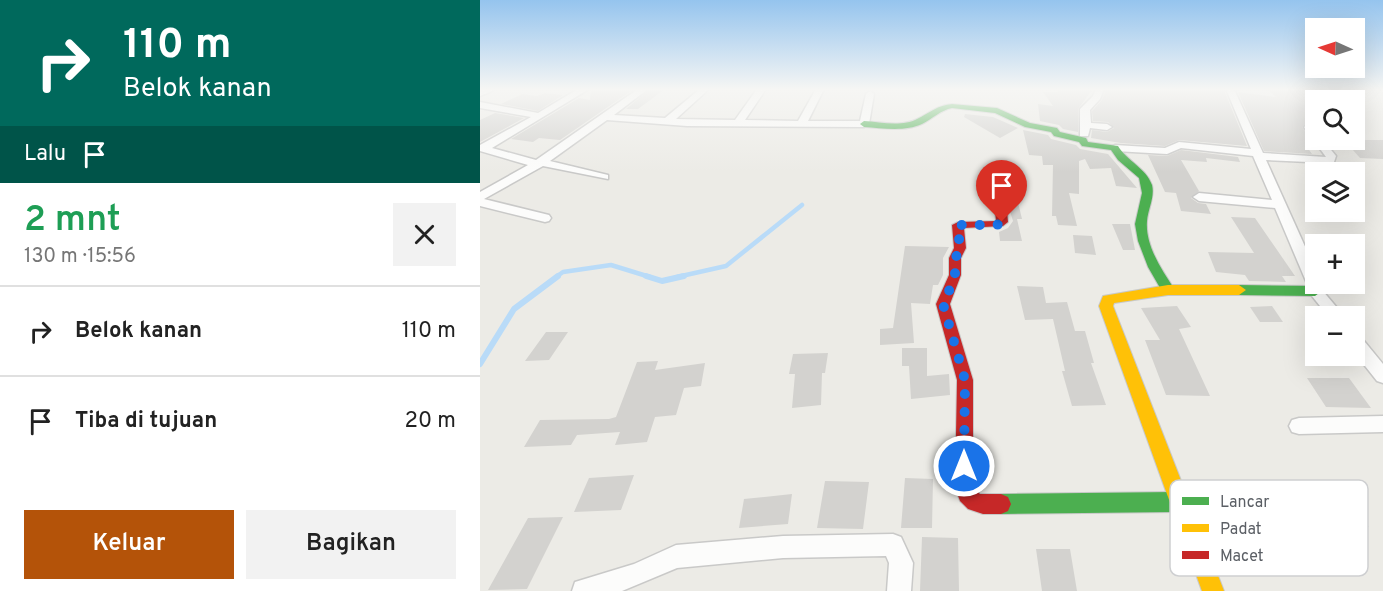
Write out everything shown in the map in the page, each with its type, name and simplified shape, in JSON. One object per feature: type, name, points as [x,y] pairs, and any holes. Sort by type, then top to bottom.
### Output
[{"type":"street","points":[[481,148],[541,117]]},
{"type":"street","points":[[480,200],[607,117],[668,121],[896,126],[917,123],[928,117]]},
{"type":"street","points":[[668,121],[673,117]]},
{"type":"street","points":[[738,123],[743,117]]},
{"type":"street","points":[[801,124],[805,117]]},
{"type":"street","points":[[864,124],[865,117]]},
{"type":"street","points":[[1009,117],[1034,127],[1054,130],[1057,135],[1083,140],[1085,144],[1115,148],[1167,152],[1179,145],[1258,155],[1330,160],[1331,156],[1326,150]]},
{"type":"street","points":[[1083,140],[1086,125],[1084,117]]},
{"type":"street","points":[[1242,117],[1305,262]]},
{"type":"street","points":[[1086,125],[1107,127]]},
{"type":"street","points":[[481,148],[604,177]]},
{"type":"street","points":[[1115,148],[1121,161],[1139,171],[1147,185],[1141,228],[1158,273],[1168,290]]},
{"type":"street","points":[[1199,197],[1281,205]]},
{"type":"street","points":[[480,200],[545,218]]},
{"type":"street","points":[[1001,211],[1002,222],[999,224],[958,225],[960,251],[955,258],[951,287],[943,304],[965,380],[964,488],[968,498],[978,504],[1170,504]]},
{"type":"street","points":[[1172,480],[1106,306],[1108,298],[1168,290],[1305,291]]},
{"type":"street","points":[[1317,294],[1327,306]]},
{"type":"street","points":[[1365,354],[1383,376]]},
{"type":"street","points":[[1299,426],[1383,424]]},
{"type":"street","points":[[584,591],[676,557],[783,547],[893,545],[902,563],[899,591]]},
{"type":"street","points":[[1207,576],[1213,591]]},
{"type":"building","points":[[487,117],[524,118],[480,142],[480,120]]},
{"type":"building","points":[[548,117],[594,117],[560,140],[539,138],[533,142],[511,139]]},
{"type":"building","points":[[964,117],[993,117],[1018,128],[1000,138]]},
{"type":"building","points":[[1039,117],[1078,117],[1078,132],[1063,129],[1059,125],[1040,121]]},
{"type":"building","points":[[1093,117],[1235,117],[1247,146],[1179,140],[1165,146],[1121,143],[1091,138],[1092,130],[1107,132],[1114,128],[1108,122],[1093,121]]},
{"type":"building","points":[[1249,117],[1305,117],[1305,124],[1302,127],[1305,132],[1305,150],[1309,150],[1312,154],[1264,151]]},
{"type":"building","points":[[1023,130],[1048,135],[1051,139],[1076,145],[1080,149],[1108,154],[1137,188],[1116,186],[1111,168],[1090,169],[1085,159],[1079,161],[1079,194],[1069,193],[1077,226],[1058,225],[1056,216],[1052,216],[1053,165],[1043,165],[1042,156],[1029,155]]},
{"type":"building","points":[[1365,140],[1383,140],[1383,159],[1360,158],[1353,150],[1365,150]]},
{"type":"building","points":[[1181,150],[1238,157],[1240,162],[1206,158],[1207,162],[1181,160],[1199,191],[1191,198],[1198,203],[1206,204],[1211,214],[1181,211],[1176,193],[1165,192],[1148,155],[1167,156]]},
{"type":"building","points":[[992,194],[1016,194],[1022,219],[1017,219],[1022,241],[1000,241],[999,232],[1008,228],[1013,221],[1008,205],[994,205]]},
{"type":"building","points":[[1231,217],[1255,218],[1295,276],[1282,276],[1286,282],[1249,281],[1245,275],[1216,272],[1208,252],[1254,253]]},
{"type":"building","points":[[1112,224],[1130,224],[1135,250],[1123,250]]},
{"type":"building","points":[[1073,235],[1092,236],[1096,255],[1075,253]]},
{"type":"building","points":[[905,246],[949,247],[943,258],[943,275],[938,285],[933,285],[930,304],[911,303],[914,343],[880,345],[880,329],[893,328]]},
{"type":"building","points":[[1017,286],[1043,287],[1046,303],[1067,302],[1075,331],[1085,331],[1094,363],[1091,363],[1106,405],[1072,406],[1062,371],[1065,371],[1053,319],[1025,320]]},
{"type":"building","points":[[1177,306],[1191,327],[1179,329],[1210,396],[1166,395],[1145,340],[1160,340],[1141,308]]},
{"type":"building","points":[[1272,306],[1283,322],[1260,322],[1250,307]]},
{"type":"building","points":[[546,332],[568,332],[549,360],[525,361]]},
{"type":"building","points":[[902,348],[927,348],[927,376],[949,374],[950,395],[911,399],[909,366],[902,366]]},
{"type":"building","points":[[828,353],[825,373],[822,373],[821,405],[792,408],[795,374],[789,374],[793,354]]},
{"type":"building","points":[[658,361],[655,370],[705,363],[701,386],[684,388],[676,415],[655,417],[647,442],[615,445],[620,432],[577,435],[571,445],[524,447],[540,420],[616,417],[637,362]]},
{"type":"building","points":[[1307,378],[1349,378],[1371,408],[1326,407]]},
{"type":"building","points":[[634,475],[621,510],[574,512],[589,478]]},
{"type":"building","points":[[905,478],[933,479],[932,528],[901,528]]},
{"type":"building","points":[[825,481],[869,482],[863,529],[817,528]]},
{"type":"building","points":[[792,494],[788,524],[739,528],[744,499]]},
{"type":"building","points":[[563,517],[527,589],[488,590],[528,518]]},
{"type":"building","points":[[922,537],[958,538],[959,591],[920,591]]},
{"type":"building","points":[[1036,549],[1070,549],[1077,591],[1042,591]]},
{"type":"waterway","points":[[677,277],[726,266],[802,205]]},
{"type":"waterway","points":[[556,277],[563,272],[611,265],[650,277]]},
{"type":"waterway","points":[[480,364],[514,309],[558,276]]},
{"type":"waterway","points":[[646,276],[662,281],[684,276]]},
{"type":"traffic: fast","points":[[864,124],[896,126],[917,123],[928,117]]},
{"type":"traffic: fast","points":[[1009,117],[1028,125],[1054,130],[1057,134],[1083,140],[1085,144],[1115,148],[1122,158],[1139,173],[1147,188],[1147,198],[1141,219],[1142,233],[1150,259],[1168,290]]},
{"type":"traffic: fast","points":[[1239,290],[1305,291]]},
{"type":"traffic: fast","points":[[1001,504],[1170,502]]},
{"type":"traffic: slow","points":[[1171,480],[1106,306],[1108,299],[1168,290],[1239,290]]},
{"type":"traffic: slow","points":[[1207,576],[1213,591]]},
{"type":"traffic: jam","points":[[1001,211],[1002,222],[999,224],[958,225],[960,248],[955,258],[955,275],[943,304],[965,380],[964,488],[974,502],[1001,504]]},
{"type":"route","points":[[964,466],[965,380],[943,304],[951,287],[955,258],[960,251],[958,225],[997,225],[1002,222]]}]
